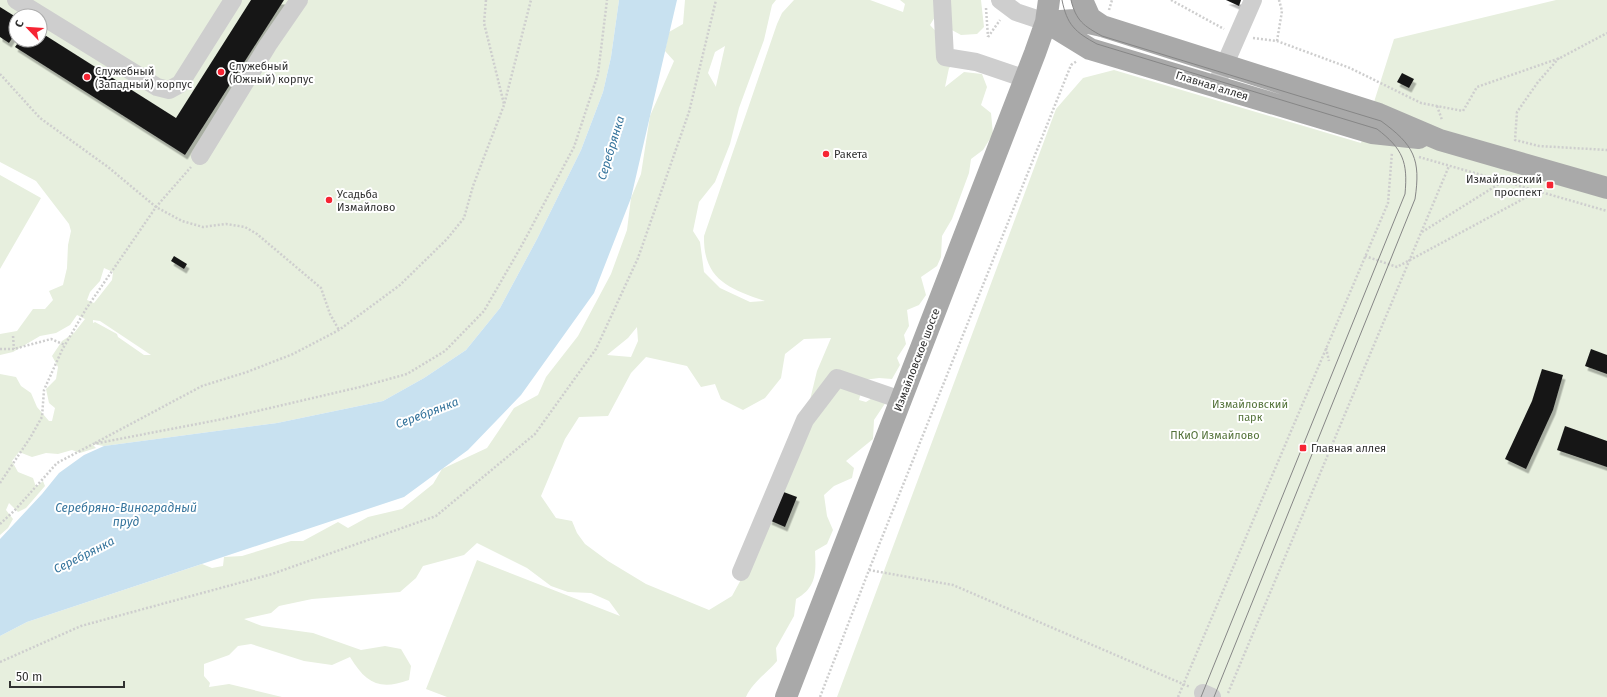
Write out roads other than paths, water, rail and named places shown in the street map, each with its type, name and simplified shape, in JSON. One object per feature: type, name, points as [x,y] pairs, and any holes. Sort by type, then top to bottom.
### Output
[{"type":"main road","points":[[1046,22],[1049,0]]},
{"type":"main road","points":[[1046,22],[1062,0]]},
{"type":"main road","name":"Главная аллея","points":[[1082,0],[1090,18],[1102,26]]},
{"type":"main road","name":"Главная аллея","points":[[1046,22],[1075,20],[1102,26],[1379,114],[1440,140],[1607,188]]},
{"type":"main road","name":"Измайловское шоссе","points":[[786,697],[1026,79],[1046,22]]},
{"type":"main road","name":"Главная аллея","points":[[1046,22],[1090,49],[1372,133],[1440,140]]},
{"type":"street","points":[[16,0],[157,87],[169,90],[180,84],[234,0]]},
{"type":"street","points":[[200,156],[268,45],[299,0]]},
{"type":"street","points":[[942,0],[945,57],[976,62],[1026,79]]},
{"type":"street","points":[[1215,86],[1253,0]]},
{"type":"street","points":[[992,3],[1046,22]]},
{"type":"street","points":[[741,572],[805,420],[837,378],[901,400]]},
{"type":"water","name":"Серебряно-Виноградный пруд","points":[[619,0],[677,0],[631,198],[594,293],[521,395],[468,450],[404,497],[27,622],[0,636],[0,539],[42,494],[59,473],[84,455],[104,446],[277,423],[383,401],[424,378],[466,350],[500,308],[537,239],[581,150],[603,92],[611,57]]},
{"type":"tram line","points":[[1062,0],[1069,22],[1083,36],[1097,44],[1377,129],[1386,136],[1398,150],[1402,157],[1406,173],[1405,194],[1201,697]]},
{"type":"tram line","points":[[1071,0],[1078,18],[1086,26],[1102,36],[1381,121],[1408,146],[1416,163],[1417,185],[1415,199],[1214,697]]},
{"type":"place","name":"Служебный (Южный) корпус","points":[[221,72]]},
{"type":"place","name":"Служебный (Западный) корпус","points":[[87,77]]},
{"type":"place","name":"Ракета","points":[[826,154]]},
{"type":"place","name":"Измайловский проспект","points":[[1550,185]]},
{"type":"place","name":"Усадьба Измайлово","points":[[329,200]]},
{"type":"place","name":"Главная аллея","points":[[1303,448]]},
{"type":"water label","name":"Серебрянка","points":[[611,148]]},
{"type":"water label","name":"Серебрянка","points":[[427,413]]},
{"type":"water label","name":"Серебрянка","points":[[84,555]]},
{"type":"park label","name":"Измайловский парк","points":[[1250,410]]},
{"type":"park label","name":"ПКиО Измайлово","points":[[1215,435]]}]
